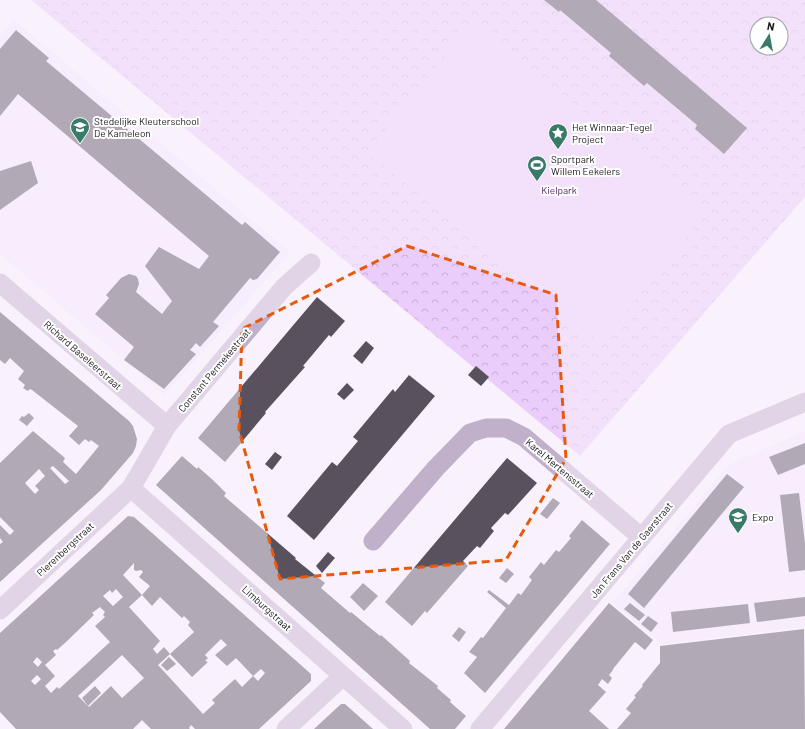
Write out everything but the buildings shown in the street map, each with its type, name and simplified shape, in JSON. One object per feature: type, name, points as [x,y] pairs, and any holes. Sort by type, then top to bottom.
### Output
[{"type":"street","name":"Constant Permekestraat","points":[[131,488],[167,426],[284,286],[311,263]]},
{"type":"street","name":"Richard Baseleerstraat","points":[[0,283],[167,426]]},
{"type":"street","name":"Jan Frans Van de Gaerstraat","points":[[480,729],[729,434],[805,402]]},
{"type":"street","name":"Karel Mertensstraat","points":[[373,541],[436,468],[470,433],[486,428],[506,428],[524,437],[641,537]]},
{"type":"street","name":"Pierenbergstraat","points":[[0,610],[131,488]]},
{"type":"street","name":"Limburgstraat","points":[[131,488],[403,729]]},
{"type":"street","points":[[286,729],[343,676]]},
{"type":"highlighted area","points":[[407,246],[556,295],[566,459],[506,560],[280,579],[239,430],[242,329]]},
{"type":"shaded area","name":"Stedelijke Kleuterschool De Kameleon","points":[[13,19],[290,252],[165,395],[0,254],[0,35]]},
{"type":"shaded area","name":"Expo","points":[[805,431],[805,627],[662,644],[612,603],[730,464]]},
{"type":"green space","name":"Kielpark","points":[[31,0],[805,0],[805,199],[804,198],[580,456]]},
{"type":"green space","name":"Sportpark Willem Eekelers","points":[[474,22],[706,213],[600,343],[367,152]]},
{"type":"place","name":"Stedelijke Kleuterschool De Kameleon","points":[[80,144]]},
{"type":"place","name":"Het Winnaar-Tegel Project","points":[[558,150]]},
{"type":"place","name":"Sportpark Willem Eekelers","points":[[537,182]]},
{"type":"place","name":"Expo","points":[[738,534]]}]
